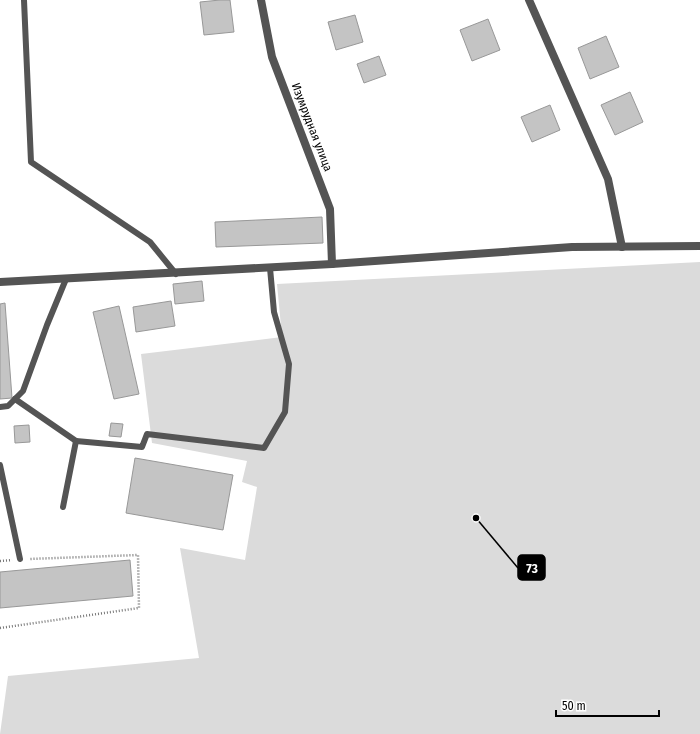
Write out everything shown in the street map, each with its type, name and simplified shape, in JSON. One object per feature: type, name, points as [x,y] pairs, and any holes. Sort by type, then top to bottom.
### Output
[{"type":"street","name":"Изумрудная улица","points":[[261,0],[272,57],[330,209],[332,264]]},
{"type":"street","points":[[529,0],[608,179],[622,248]]},
{"type":"street","points":[[0,282],[176,274],[572,247],[622,248],[700,246]]},
{"type":"lane","points":[[24,0],[31,162],[150,242],[176,274]]},
{"type":"lane","points":[[15,399],[76,441],[142,447],[147,434],[264,448],[286,412],[289,364],[274,312],[270,268]]},
{"type":"lane","points":[[0,407],[8,406],[23,391],[47,325],[66,279]]},
{"type":"lane","points":[[63,507],[76,441]]},
{"type":"lane","points":[[0,466],[20,559]]},
{"type":"path","points":[[0,561],[138,555],[139,608],[0,628]]},
{"type":"shaded area","points":[[700,262],[700,734],[0,734],[8,676],[199,658],[180,548],[245,560],[257,487],[242,482],[247,461],[152,443],[141,354],[282,337],[277,284]]},
{"type":"building","points":[[230,0],[234,32],[204,35],[200,2]]},
{"type":"building","points":[[355,15],[363,42],[336,50],[328,22]]},
{"type":"building","points":[[488,19],[500,50],[472,61],[460,30]]},
{"type":"building","points":[[606,36],[619,67],[590,79],[578,48]]},
{"type":"building","points":[[379,56],[386,75],[364,83],[357,64]]},
{"type":"building","points":[[630,92],[643,122],[615,135],[601,105]]},
{"type":"building","points":[[550,105],[560,130],[532,142],[521,117]]},
{"type":"building","points":[[322,217],[323,243],[216,247],[215,222]]},
{"type":"building","points":[[202,281],[204,301],[175,304],[173,284]]},
{"type":"building","points":[[171,301],[175,326],[136,332],[133,307]]},
{"type":"building","points":[[5,303],[12,398],[0,399],[0,304]]},
{"type":"building","points":[[119,306],[139,394],[114,399],[93,312]]},
{"type":"building","points":[[111,423],[123,424],[121,437],[109,436]]},
{"type":"building","points":[[29,425],[30,442],[15,443],[14,426]]},
{"type":"building","points":[[135,458],[233,475],[223,530],[126,513]]},
{"type":"building","points":[[130,560],[133,596],[0,608],[0,572]]},
{"type":"place","name":"73","points":[[476,518]]}]
